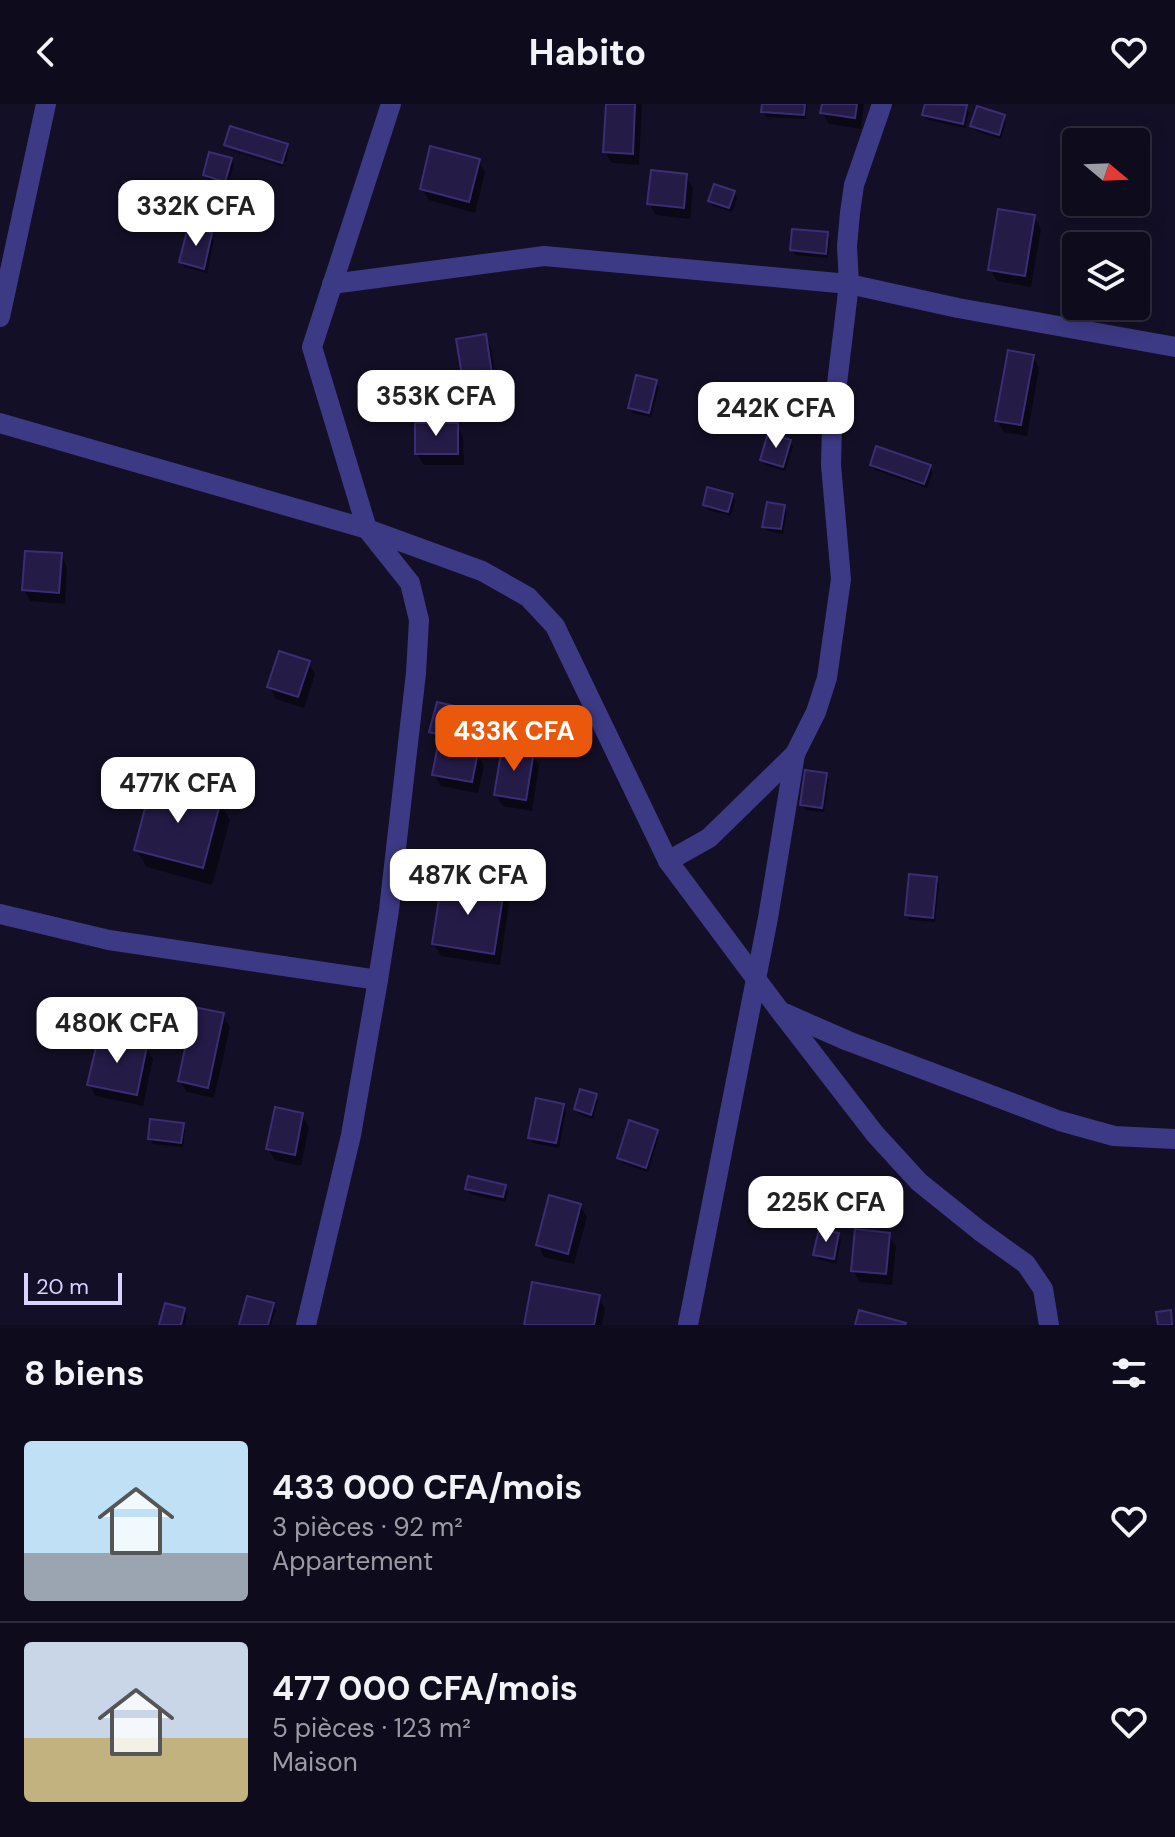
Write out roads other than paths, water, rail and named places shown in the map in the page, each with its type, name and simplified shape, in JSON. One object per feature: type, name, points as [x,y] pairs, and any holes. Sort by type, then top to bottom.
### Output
[{"type":"street","points":[[0,317],[46,104]]},
{"type":"street","points":[[306,1325],[351,1135],[378,980],[411,726],[419,620],[410,583],[367,529],[312,347],[391,104]]},
{"type":"street","points":[[688,1325],[756,979],[795,754],[816,712],[827,678],[841,579],[831,465],[832,425],[849,284],[847,246],[854,185],[882,104]]},
{"type":"street","points":[[332,284],[544,256],[849,284],[958,308],[1175,347]]},
{"type":"street","points":[[0,423],[367,529],[482,571],[528,597],[555,626],[668,861],[875,1134],[919,1182],[1026,1264],[1043,1289],[1049,1325]]},
{"type":"street","points":[[668,861],[709,838],[795,754]]},
{"type":"street","points":[[0,914],[109,940],[378,980]]},
{"type":"street","points":[[780,1011],[848,1041],[1060,1121],[1114,1136],[1175,1139]]}]
